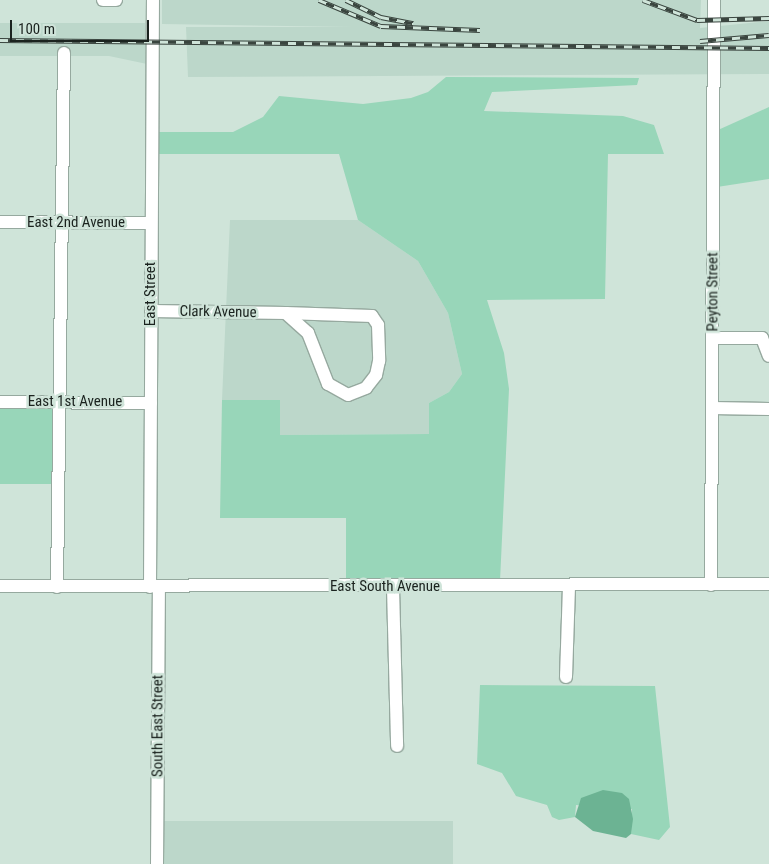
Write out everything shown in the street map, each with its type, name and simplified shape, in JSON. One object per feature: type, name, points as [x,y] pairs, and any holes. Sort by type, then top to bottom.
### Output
[{"type":"street","points":[[103,0],[116,0]]},
{"type":"street","name":"East Street","points":[[153,0],[151,403],[154,587]]},
{"type":"street","name":"Peyton Street","points":[[712,585],[714,0]]},
{"type":"street","points":[[57,587],[62,402],[64,53]]},
{"type":"street","name":"East 2nd Avenue","points":[[0,222],[152,224]]},
{"type":"street","name":"Clark Avenue","points":[[151,311],[286,313],[372,316],[378,325],[379,361],[376,375],[366,388],[348,395],[328,384],[308,333],[286,313]]},
{"type":"street","points":[[713,338],[762,338],[769,356]]},
{"type":"street","name":"East 1st Avenue","points":[[0,402],[151,403]]},
{"type":"street","points":[[712,408],[769,410]]},
{"type":"street","name":"East South Avenue","points":[[0,586],[393,588],[769,584]]},
{"type":"street","points":[[566,677],[569,586]]},
{"type":"street","name":"South East Street","points":[[154,587],[157,864]]},
{"type":"street","points":[[393,588],[398,746]]},
{"type":"shaded area","points":[[162,0],[701,0],[700,28],[769,21],[769,74],[188,77],[186,27],[353,27],[162,24]]},
{"type":"shaded area","points":[[0,23],[145,23],[147,64],[109,56],[0,56]]},
{"type":"shaded area","points":[[446,77],[639,78],[637,85],[492,92],[484,111],[623,116],[654,125],[664,154],[608,154],[605,299],[487,300],[504,353],[509,389],[500,581],[346,581],[346,518],[220,518],[222,400],[280,400],[280,435],[429,434],[429,403],[449,392],[462,374],[448,313],[418,261],[358,220],[339,154],[159,154],[159,132],[233,132],[263,117],[279,96],[363,104],[411,98],[428,92]]},
{"type":"shaded area","points":[[769,107],[769,179],[717,187],[718,130]]},
{"type":"shaded area","points":[[230,220],[358,220],[418,261],[448,313],[462,374],[449,392],[429,403],[429,434],[279,435],[222,400]]},
{"type":"shaded area","points":[[0,409],[54,409],[54,484],[0,484]]},
{"type":"shaded area","points":[[480,685],[655,686],[670,827],[659,840],[631,834],[632,809],[576,805],[575,817],[559,820],[552,817],[547,805],[516,796],[502,773],[477,764]]},
{"type":"shaded area","points":[[603,790],[622,793],[629,799],[633,819],[631,834],[626,838],[593,831],[575,817],[581,798]]},
{"type":"shaded area","points":[[164,821],[453,821],[453,864],[164,864]]},
{"type":"railway","points":[[319,0],[381,26],[480,30]]},
{"type":"railway","points":[[346,0],[381,17],[413,23]]},
{"type":"railway","points":[[643,0],[697,20],[769,18]]},
{"type":"railway","points":[[700,41],[769,35]]},
{"type":"railway","points":[[0,40],[769,48]]}]
